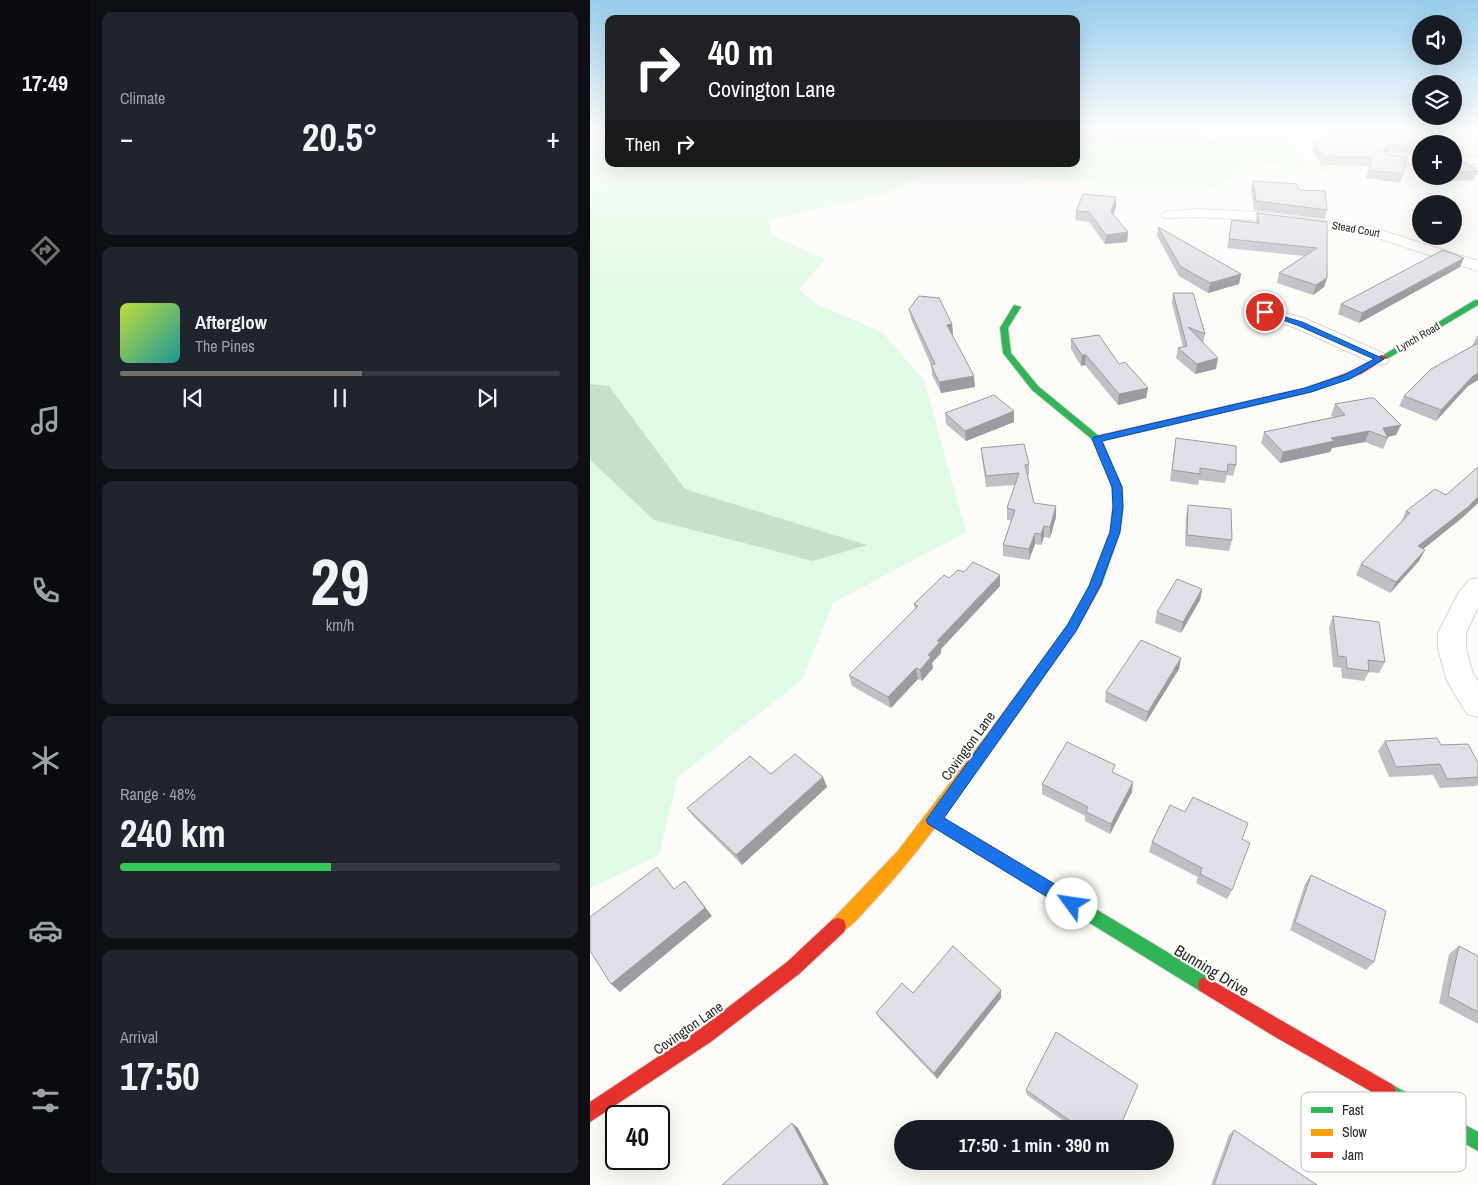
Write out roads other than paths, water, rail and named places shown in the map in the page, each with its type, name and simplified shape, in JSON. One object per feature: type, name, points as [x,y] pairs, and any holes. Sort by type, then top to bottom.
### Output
[{"type":"street","name":"Stead Court","points":[[1169,215],[1196,213],[1258,216],[1371,231],[1478,266]]},
{"type":"street","name":"Lynch Road","points":[[1097,439],[1308,390],[1344,378],[1478,302]]},
{"type":"street","name":"Covington Lane","points":[[590,1113],[706,1035],[793,968],[861,905],[934,820],[1072,628],[1095,586],[1115,532],[1118,507],[1117,487],[1097,439],[1035,388],[1007,353],[1004,328],[1017,306]]},
{"type":"street","points":[[1265,312],[1300,323],[1380,359]]},
{"type":"street","points":[[1478,587],[1472,592],[1452,633],[1452,649],[1460,678],[1478,705]]},
{"type":"street","name":"Bunning Drive","points":[[934,820],[1282,1032],[1389,1092]]},
{"type":"street","name":"Bunning Drive","points":[[1466,1135],[1478,1142]]}]
